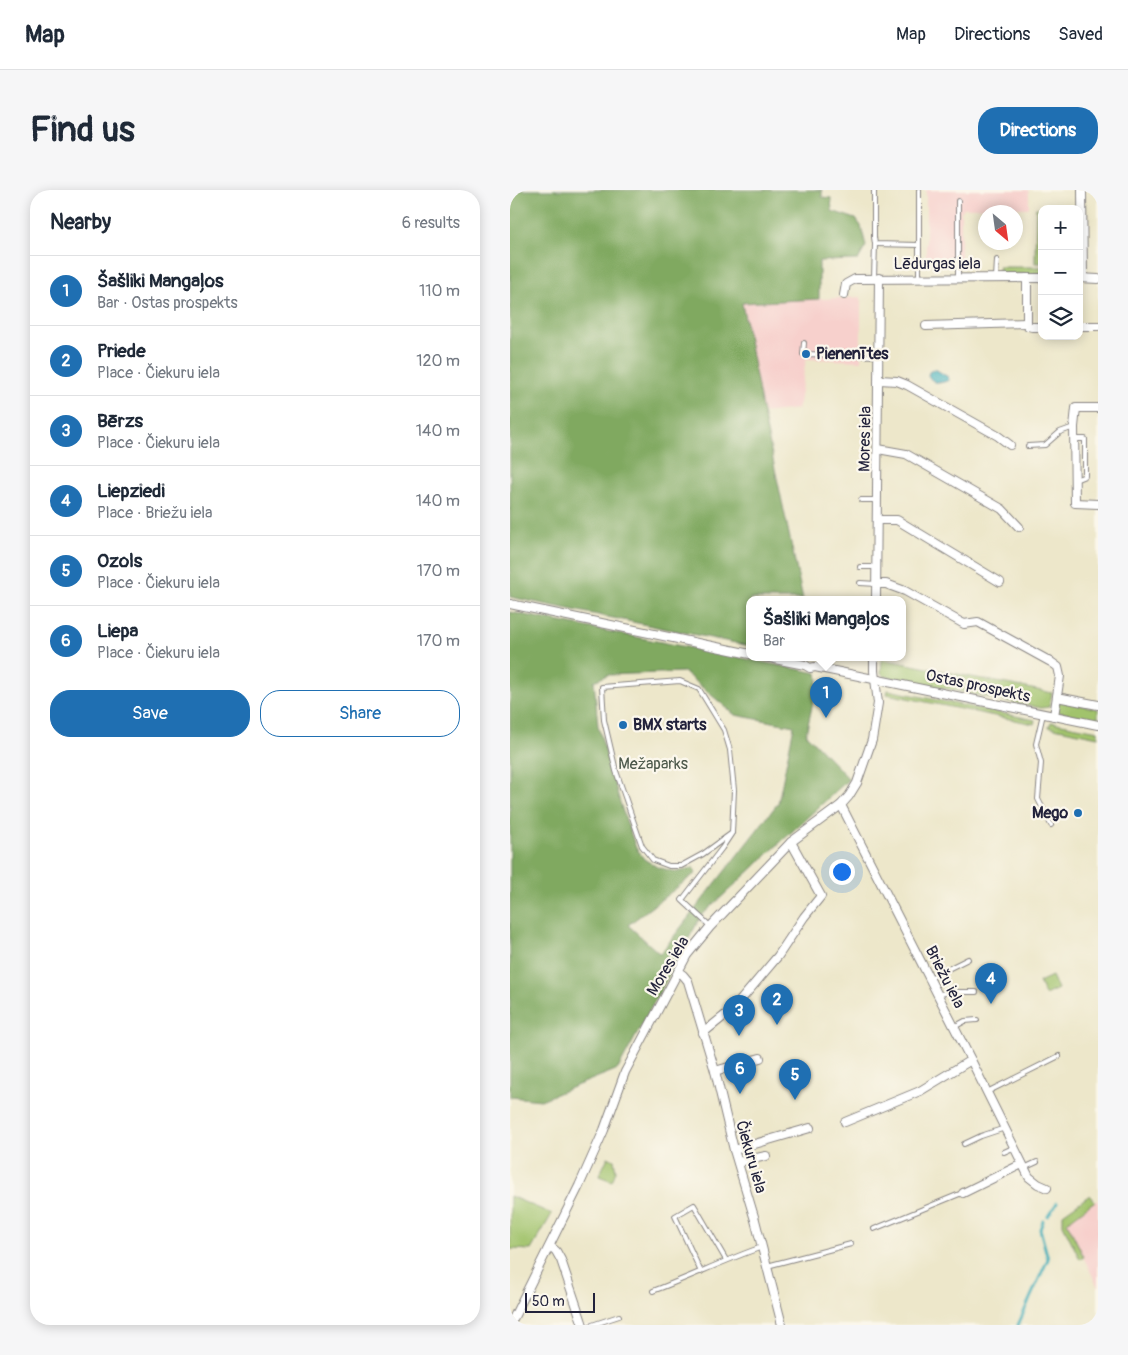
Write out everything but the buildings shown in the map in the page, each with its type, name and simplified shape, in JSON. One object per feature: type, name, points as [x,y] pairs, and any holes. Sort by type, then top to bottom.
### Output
[{"type":"street","points":[[1081,250],[1082,190]]},
{"type":"street","name":"Lēdurgas iela","points":[[844,295],[844,288],[855,278],[1038,278]]},
{"type":"street","name":"Mores iela","points":[[876,596],[879,380],[877,278]]},
{"type":"street","points":[[1027,278],[1027,323],[1028,326],[1038,327]]},
{"type":"street","points":[[1083,278],[1098,279]]},
{"type":"street","points":[[926,326],[1027,323]]},
{"type":"street","points":[[1083,326],[1098,326]]},
{"type":"street","points":[[879,380],[897,381],[907,385],[998,436],[1010,445]]},
{"type":"street","points":[[1098,408],[1076,408],[1074,426],[1074,504],[1098,504]]},
{"type":"street","points":[[878,449],[906,454],[1002,509],[1020,528]]},
{"type":"street","points":[[878,520],[897,520],[1000,582]]},
{"type":"street","points":[[877,584],[886,584],[905,591],[964,624],[978,622],[1052,662],[1058,667],[1060,676],[1054,716]]},
{"type":"street","points":[[510,604],[746,653]]},
{"type":"street","name":"Ostas prospekts","points":[[785,661],[805,665],[810,668],[815,667],[1098,725]]},
{"type":"street","name":"Mores iela","points":[[510,1325],[579,1186],[604,1130],[625,1072],[687,955],[710,927],[791,842],[841,805],[857,783],[872,740],[878,703],[874,661]]},
{"type":"street","points":[[1057,697],[1098,705]]},
{"type":"street","name":"Briežu iela","points":[[841,805],[930,978],[1023,1166],[1033,1181],[1047,1188]]},
{"type":"street","points":[[703,1033],[734,1008],[778,956],[804,917],[821,896],[791,842]]},
{"type":"street","name":"Čiekuru iela","points":[[678,972],[683,974],[688,981],[715,1071],[734,1150],[782,1325]]},
{"type":"street","points":[[715,1071],[760,1058]]},
{"type":"street","points":[[845,1122],[920,1091],[971,1060]]},
{"type":"street","points":[[734,1150],[810,1128]]},
{"type":"street","points":[[738,1162],[766,1156]]},
{"type":"street","points":[[964,1193],[1023,1166]]},
{"type":"street","points":[[550,1246],[556,1251],[561,1260],[583,1325]]},
{"type":"lane","points":[[874,190],[874,237],[877,278]]},
{"type":"lane","points":[[918,190],[919,278]]},
{"type":"lane","points":[[958,202],[958,278]]},
{"type":"lane","points":[[875,244],[919,245]]},
{"type":"lane","points":[[996,260],[996,278]]},
{"type":"lane","points":[[804,343],[803,354],[879,356]]},
{"type":"lane","points":[[1028,446],[1045,445],[1060,432],[1074,426]]},
{"type":"lane","points":[[861,500],[878,500]]},
{"type":"lane","points":[[860,567],[877,567]]},
{"type":"lane","points":[[860,583],[877,584]]},
{"type":"lane","points":[[710,927],[682,900],[732,833],[734,790],[730,750],[724,730],[698,689],[680,681],[602,687],[604,720],[616,771],[642,846],[653,860],[669,866],[681,866],[703,854],[732,833]]},
{"type":"lane","points":[[1043,714],[1036,744],[1041,763],[1038,799],[1051,825]]},
{"type":"lane","points":[[930,978],[968,959]]},
{"type":"lane","points":[[938,995],[948,992],[976,992]]},
{"type":"lane","points":[[954,1026],[965,1021],[977,1020]]},
{"type":"lane","points":[[987,1092],[1059,1056]]},
{"type":"lane","points":[[964,1144],[1004,1128]]},
{"type":"lane","points":[[1004,1152],[1014,1147]]},
{"type":"lane","points":[[1023,1166],[1037,1162]]},
{"type":"lane","points":[[874,1229],[964,1193]]},
{"type":"lane","points":[[701,1272],[675,1216],[694,1205],[726,1260]]},
{"type":"lane","points":[[767,1266],[851,1244]]},
{"type":"lane","points":[[653,1291],[762,1247]]},
{"type":"lane","points":[[592,1325],[619,1316]]},
{"type":"shaded area","points":[[926,190],[1029,190],[1029,208],[1023,208],[1023,205],[978,205],[978,208],[964,208],[961,212],[961,261],[926,260]]},
{"type":"shaded area","name":"Pienenītes","points":[[861,297],[861,361],[806,359],[798,409],[763,413],[742,303]]},
{"type":"shaded area","points":[[1098,1199],[1098,1287],[1066,1222]]},
{"type":"green space","points":[[510,190],[822,190],[822,197],[831,198],[832,211],[856,219],[861,226],[866,246],[858,260],[819,261],[819,299],[742,303],[763,413],[802,596],[746,596],[746,645],[510,597]]},
{"type":"green space","points":[[1036,208],[1038,208],[1038,263],[1035,263]]},
{"type":"green space","points":[[999,267],[1038,267],[1038,274],[999,274]]},
{"type":"green space","points":[[510,612],[746,659],[746,661],[757,661],[817,673],[818,679],[806,734],[849,779],[701,916],[618,1069],[541,1100],[510,1097]],"holes":[[[684,672],[735,715],[794,726],[778,803],[660,954],[628,925],[696,873],[693,868],[677,872],[657,867],[644,859],[636,848],[622,809],[598,726],[594,681],[608,675]]]},
{"type":"green space","points":[[882,661],[892,661],[1052,693],[1049,707],[1041,708],[884,676],[881,673]]},
{"type":"green space","points":[[888,690],[1035,720],[1034,724],[887,694]]},
{"type":"green space","points":[[1062,701],[1098,709],[1098,720],[1058,712],[1058,704]]},
{"type":"green space","points":[[1051,722],[1098,731],[1098,737],[1049,727]]},
{"type":"green space","points":[[1052,976],[1058,989],[1045,995],[1039,982]]},
{"type":"green space","points":[[608,1157],[614,1160],[616,1171],[612,1181],[599,1176]]},
{"type":"green space","points":[[1090,1195],[1095,1201],[1067,1222],[1084,1257],[1080,1259],[1063,1225],[1063,1214]]},
{"type":"green space","points":[[510,1196],[552,1214],[531,1250],[510,1249]]},
{"type":"water","points":[[935,369],[948,377],[949,380],[940,383],[934,382],[928,375],[929,372]]},
{"type":"waterway","points":[[1048,1216],[1057,1203]]},
{"type":"waterway","points":[[1018,1325],[1048,1259],[1040,1229],[1043,1221]]},
{"type":"place","name":"Pienenītes","points":[[806,354]]},
{"type":"place","name":"Šašliki Mangaļos","points":[[826,718]]},
{"type":"place","name":"BMX starts","points":[[623,725]]},
{"type":"place","name":"Mego","points":[[1078,813]]},
{"type":"place","name":"Liepziedi","points":[[991,1004]]},
{"type":"place","name":"Priede","points":[[777,1025]]},
{"type":"place","name":"Bērzs","points":[[739,1036]]},
{"type":"place","name":"Liepa","points":[[740,1094]]},
{"type":"place","name":"Ozols","points":[[795,1100]]},
{"type":"park label","name":"Mežaparks","points":[[653,764]]}]
